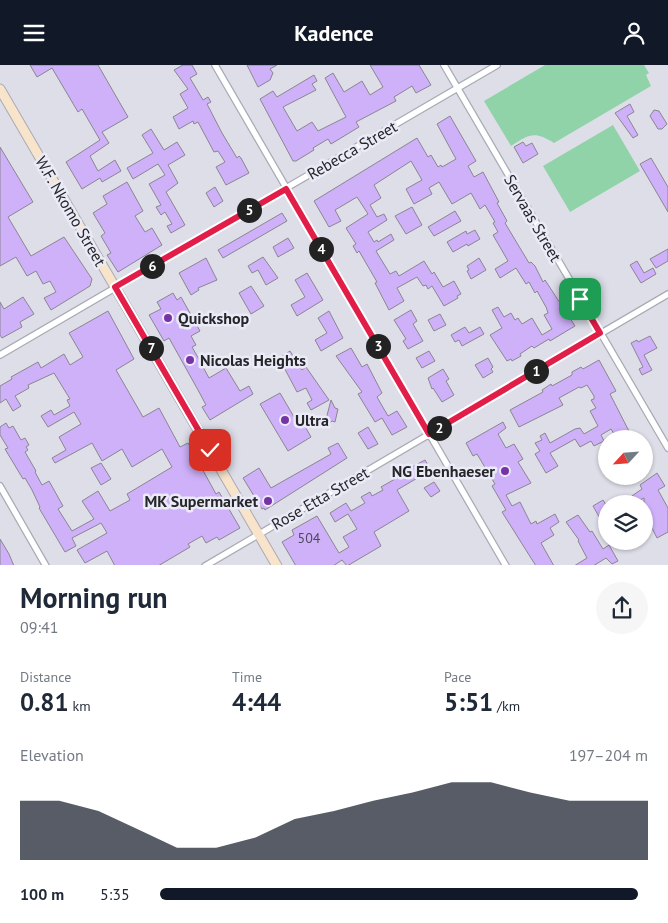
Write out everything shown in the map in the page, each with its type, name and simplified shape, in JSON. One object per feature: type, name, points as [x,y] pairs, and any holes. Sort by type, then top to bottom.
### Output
[{"type":"main road","name":"W.F. Nkomo Street","points":[[0,89],[277,565]]},
{"type":"street","points":[[215,65],[506,565]]},
{"type":"street","name":"Servaas Street","points":[[444,65],[668,448]]},
{"type":"street","name":"Rebecca Street","points":[[0,355],[497,65]]},
{"type":"street","name":"Rose Etta Street","points":[[205,565],[668,294]]},
{"type":"street","points":[[0,486],[46,565]]},
{"type":"green space","points":[[545,65],[644,65],[649,73],[646,75],[651,86],[554,143],[542,137],[532,135],[511,146],[484,101]]},
{"type":"green space","points":[[613,125],[640,171],[570,212],[543,166]]},
{"type":"building","points":[[30,65],[98,65],[128,117],[102,132],[109,143],[90,156],[98,171],[115,160],[121,171],[102,182],[100,178],[82,189],[66,162],[100,140],[82,109],[78,112],[52,68],[37,77]]},
{"type":"building","points":[[183,65],[192,65],[197,74],[190,78],[203,100],[208,97],[211,102],[207,104],[222,133],[237,158],[239,156],[241,158],[249,173],[226,185],[216,167],[225,162],[218,151],[214,152],[198,122],[194,124],[193,121],[179,129],[173,117],[188,108],[180,94],[188,89],[174,70]]},
{"type":"building","points":[[247,65],[277,65],[270,69],[273,73],[270,80],[258,87]]},
{"type":"building","points":[[370,65],[419,65],[431,85],[416,93],[412,86],[394,97],[396,101],[356,122],[359,127],[331,144],[328,139],[313,148],[314,150],[293,161],[260,99],[273,91],[277,97],[314,75],[317,81],[312,84],[316,90],[283,107],[297,131],[312,122],[318,131],[346,117],[325,78],[333,73],[344,92],[362,81],[370,95],[383,87]]},
{"type":"building","points":[[630,104],[634,112],[627,116],[638,135],[633,138],[615,113]]},
{"type":"building","points":[[654,110],[659,111],[667,124],[662,129],[658,129],[650,116]]},
{"type":"building","points":[[450,116],[476,161],[468,166],[474,177],[483,172],[499,202],[497,203],[507,221],[505,223],[529,263],[531,262],[535,266],[543,282],[545,280],[575,326],[550,341],[549,339],[534,348],[532,346],[512,361],[511,359],[507,361],[490,335],[502,328],[492,310],[498,307],[504,317],[511,313],[515,320],[518,318],[522,324],[532,318],[542,335],[552,329],[544,315],[548,313],[546,307],[537,291],[535,293],[529,282],[526,284],[516,268],[500,278],[495,269],[508,261],[493,235],[498,232],[493,223],[495,222],[485,205],[480,209],[471,193],[452,204],[439,182],[429,188],[432,194],[414,204],[406,189],[422,180],[411,161],[374,185],[381,198],[370,205],[377,217],[384,214],[387,220],[368,232],[374,242],[377,240],[378,242],[391,234],[394,240],[376,251],[390,274],[396,271],[399,276],[424,261],[432,274],[434,272],[443,287],[454,281],[461,294],[457,296],[458,298],[444,306],[432,286],[428,289],[426,285],[423,286],[417,277],[397,288],[404,301],[389,310],[375,283],[377,282],[359,251],[357,253],[353,246],[356,244],[346,228],[368,214],[357,197],[335,210],[341,221],[329,227],[314,201],[417,138],[428,157],[431,155],[438,167],[441,165],[442,167],[456,159],[437,124]]},
{"type":"building","points":[[151,129],[164,150],[177,142],[185,155],[168,165],[178,183],[166,192],[185,225],[171,233],[167,226],[172,224],[165,212],[161,215],[156,207],[161,205],[149,184],[165,175],[158,164],[133,179],[127,168],[153,153],[142,135]]},
{"type":"building","points":[[523,142],[526,146],[532,143],[538,154],[523,163],[514,147]]},
{"type":"building","points":[[0,147],[33,202],[8,217],[31,256],[64,237],[92,279],[90,286],[51,310],[44,298],[56,292],[50,281],[43,284],[36,271],[27,276],[16,257],[0,266]]},
{"type":"building","points":[[651,158],[668,187],[668,212],[640,164]]},
{"type":"building","points":[[127,182],[143,211],[135,216],[145,232],[152,228],[162,245],[118,272],[107,255],[111,253],[101,236],[105,233],[93,213],[107,204],[103,196]]},
{"type":"building","points":[[215,187],[223,201],[214,207],[206,193]]},
{"type":"building","points":[[412,207],[422,225],[406,234],[395,216]]},
{"type":"building","points":[[455,211],[461,221],[434,236],[428,227]]},
{"type":"building","points":[[282,213],[287,221],[223,258],[218,250]]},
{"type":"building","points":[[475,230],[480,239],[453,252],[447,242],[466,231],[467,234]]},
{"type":"building","points":[[288,238],[294,248],[278,257],[273,247]]},
{"type":"building","points":[[668,249],[668,261],[656,268],[650,259]]},
{"type":"building","points":[[263,257],[278,278],[266,285],[258,270],[252,273],[248,266]]},
{"type":"building","points":[[206,258],[217,280],[198,288],[199,290],[191,295],[179,273]]},
{"type":"building","points":[[479,258],[486,270],[471,279],[467,266]]},
{"type":"building","points":[[637,261],[644,273],[653,268],[656,274],[641,283],[630,265]]},
{"type":"building","points":[[307,273],[323,300],[297,316],[291,305],[305,297],[295,280]]},
{"type":"building","points":[[251,286],[264,306],[251,314],[239,293]]},
{"type":"building","points":[[173,293],[177,300],[181,297],[200,331],[191,336],[196,345],[192,347],[200,361],[205,359],[208,364],[203,367],[209,378],[226,368],[240,391],[249,386],[253,394],[210,420],[202,407],[206,405],[169,338],[164,341],[149,315],[161,309],[157,302]]},
{"type":"building","points":[[23,297],[34,314],[20,322],[22,327],[2,338],[0,335],[0,302],[4,309]]},
{"type":"building","points":[[411,310],[417,321],[413,324],[423,341],[408,349],[403,341],[406,339],[394,320]]},
{"type":"building","points":[[108,311],[134,359],[116,370],[143,417],[159,408],[180,447],[188,443],[216,494],[219,492],[240,528],[219,540],[217,537],[206,543],[202,536],[188,544],[190,547],[160,565],[114,565],[107,551],[85,563],[77,550],[107,533],[101,523],[72,538],[76,546],[65,552],[39,508],[32,490],[5,449],[8,448],[0,435],[0,427],[6,423],[9,428],[13,426],[21,440],[25,438],[29,445],[26,447],[28,450],[25,452],[35,472],[42,485],[49,481],[63,506],[58,509],[72,531],[94,519],[82,501],[98,491],[110,511],[130,500],[127,494],[172,467],[162,449],[132,467],[122,449],[102,461],[92,443],[55,463],[52,458],[66,450],[59,437],[81,424],[74,412],[48,427],[41,416],[51,410],[54,415],[70,406],[67,400],[70,399],[54,373],[28,385],[29,388],[15,396],[21,406],[13,411],[6,399],[0,403],[0,386],[12,379],[11,377],[38,362],[41,368],[64,354],[70,365],[83,357],[69,333]]},
{"type":"building","points":[[329,311],[343,338],[321,351],[315,340],[327,333],[318,318]]},
{"type":"building","points":[[440,314],[446,325],[434,331],[428,320]]},
{"type":"building","points":[[465,327],[469,333],[480,327],[484,334],[462,346],[459,340],[455,342],[451,335]]},
{"type":"building","points":[[650,336],[657,348],[644,355],[652,370],[642,375],[639,369],[643,367],[631,343]]},
{"type":"building","points":[[351,348],[362,367],[367,364],[382,393],[377,397],[388,416],[397,411],[407,427],[392,435],[382,418],[375,422],[358,394],[362,392],[336,356]]},
{"type":"building","points":[[290,351],[302,370],[306,367],[329,400],[311,410],[307,403],[312,400],[306,388],[297,392],[279,358]]},
{"type":"building","points":[[429,351],[435,361],[422,368],[416,358]]},
{"type":"building","points":[[488,358],[493,367],[491,369],[493,372],[483,378],[475,365]]},
{"type":"building","points":[[599,360],[616,391],[610,394],[628,430],[598,430],[598,444],[594,446],[591,441],[580,447],[575,439],[550,453],[558,466],[546,473],[535,454],[540,451],[535,443],[542,440],[540,436],[545,433],[550,443],[575,429],[580,428],[584,434],[598,426],[590,411],[596,408],[591,400],[594,399],[594,396],[587,385],[579,387],[559,398],[563,405],[519,427],[510,410],[543,392],[542,390],[551,384],[552,386],[572,375],[572,372],[581,367],[583,369]]},
{"type":"building","points":[[443,369],[449,379],[446,381],[454,395],[442,402],[432,389],[428,378]]},
{"type":"building","name":"Ultra","points":[[280,393],[294,417],[298,414],[311,437],[288,451],[260,404]]},
{"type":"building","points":[[331,400],[335,408],[338,409],[335,422],[332,421],[324,427]]},
{"type":"building","points":[[503,422],[506,428],[498,434],[506,448],[514,444],[523,459],[518,462],[531,483],[506,495],[512,506],[520,502],[531,524],[536,521],[537,524],[555,514],[559,522],[550,528],[554,535],[541,543],[553,565],[535,565],[502,512],[506,510],[492,486],[495,484],[477,454],[473,456],[466,443]]},
{"type":"building","points":[[368,427],[378,444],[368,449],[358,433]]},
{"type":"building","points":[[338,443],[347,458],[265,510],[264,508],[262,509],[243,478],[259,468],[271,488],[331,454],[328,448]]},
{"type":"building","points":[[425,460],[431,470],[397,490],[409,511],[374,532],[381,546],[349,565],[346,565],[342,560],[334,565],[295,565],[282,542],[294,535],[292,530],[317,516],[339,553],[349,547],[343,537],[357,529],[348,514],[335,522],[330,513],[346,503],[351,511],[365,503],[361,497],[370,492],[372,496],[383,490],[381,487],[395,479],[393,477]]},
{"type":"building","points":[[101,463],[111,479],[101,485],[91,468]]},
{"type":"building","points":[[657,473],[665,486],[658,490],[668,508],[668,532],[657,538],[653,530],[653,495],[633,495],[642,489],[640,485],[653,485],[653,476]]},
{"type":"building","points":[[434,482],[440,491],[431,497],[424,488]]},
{"type":"building","points":[[598,503],[598,515],[593,506]]},
{"type":"building","points":[[578,515],[598,541],[598,550],[612,550],[618,561],[612,564],[606,558],[595,565],[576,565],[587,558],[579,540],[566,522]]},
{"type":"building","points":[[0,539],[14,565],[0,565]]},
{"type":"place","name":"Quickshop","points":[[168,318]]},
{"type":"place","name":"Nicolas Heights","points":[[190,360]]},
{"type":"place","name":"Ultra","points":[[285,420]]},
{"type":"place","name":"NG Ebenhaeser","points":[[505,471]]},
{"type":"place","name":"MK Supermarket","points":[[268,501]]},
{"type":"route","points":[[210,450],[115,287],[286,189],[429,434],[600,333],[580,299]]}]
